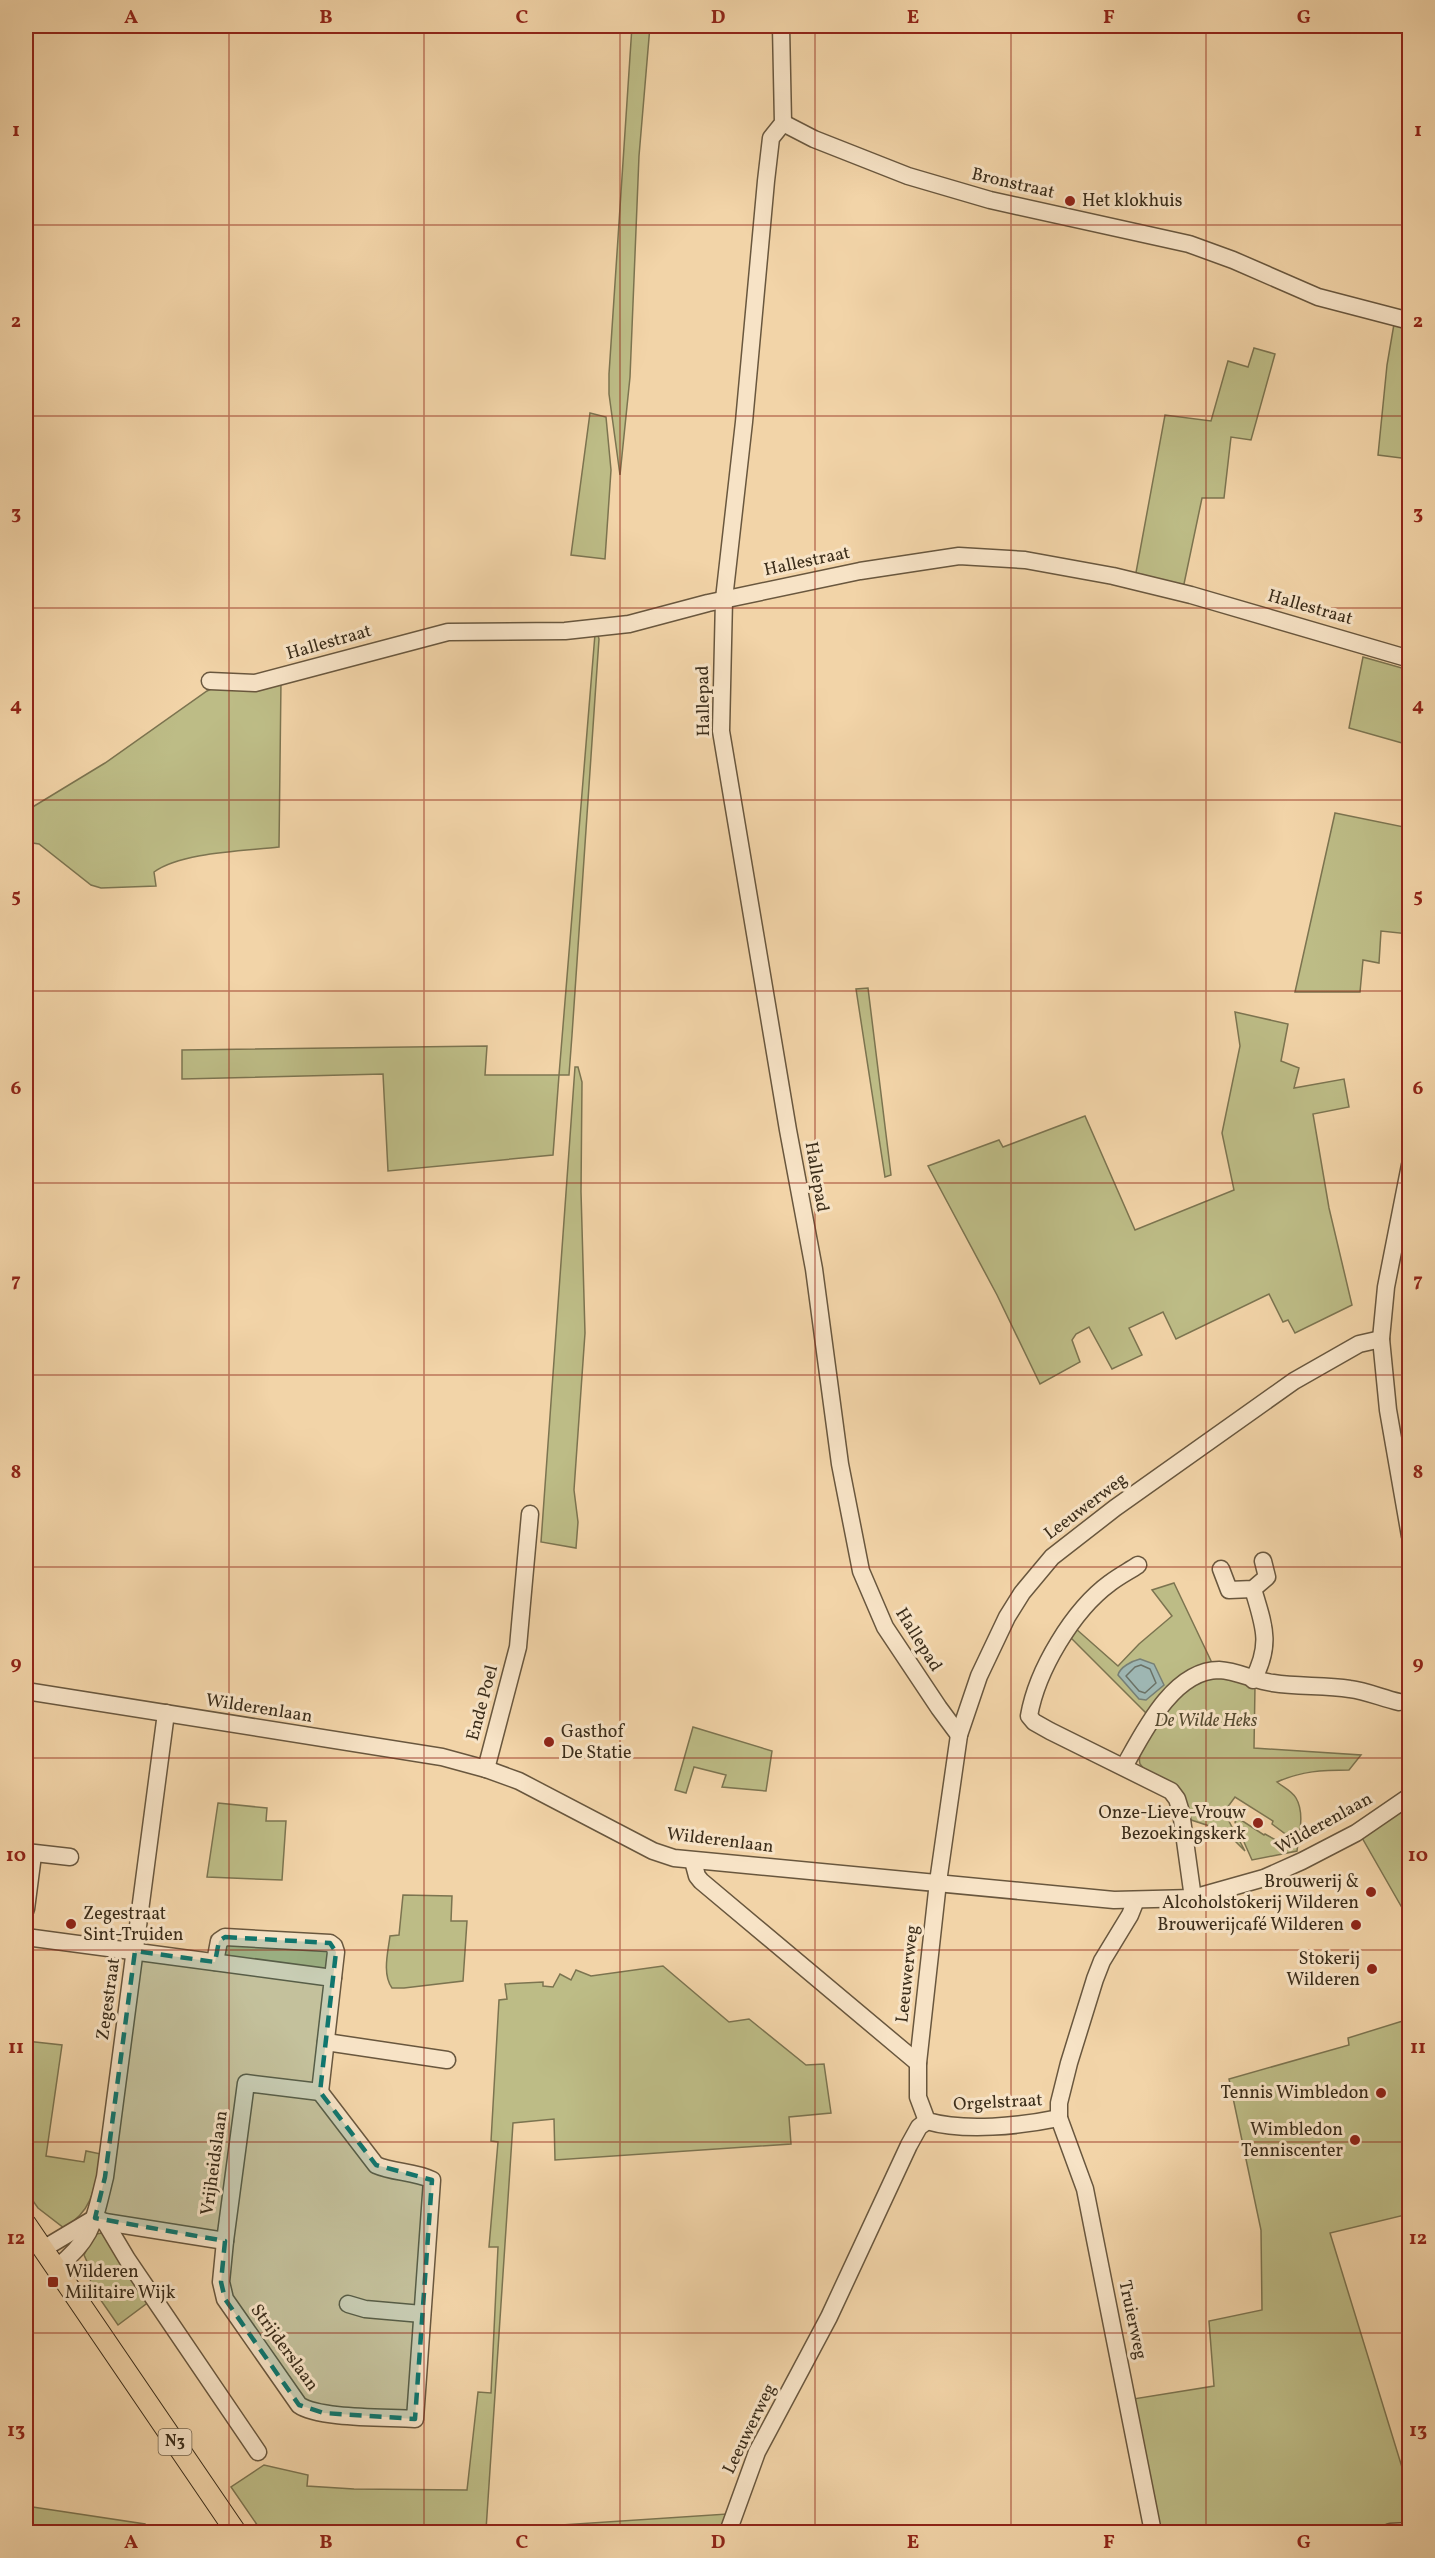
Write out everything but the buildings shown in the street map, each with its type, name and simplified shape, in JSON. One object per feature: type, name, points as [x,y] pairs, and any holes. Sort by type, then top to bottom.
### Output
[{"type":"main road","name":"N3","points":[[26,2224],[236,2532]]},
{"type":"street","points":[[724,599],[744,422],[767,170],[771,138],[783,123],[781,26]]},
{"type":"street","name":"Bronstraat","points":[[783,123],[814,139],[908,176],[990,200],[1190,244],[1318,297],[1410,321]]},
{"type":"street","name":"Hallestraat","points":[[210,681],[263,681],[442,633],[565,632],[629,624],[724,599],[916,561],[959,556],[989,556],[1068,567],[1191,595],[1410,658]]},
{"type":"street","name":"Hallepad","points":[[724,599],[721,731],[792,1153],[814,1269],[840,1464],[861,1570],[876,1611],[959,1735]]},
{"type":"street","points":[[1410,1165],[1386,1287],[1381,1339],[1388,1410],[1410,1536]]},
{"type":"street","name":"Leeuwerweg","points":[[918,2063],[938,1882],[959,1735],[979,1676],[998,1633],[1022,1593],[1052,1557],[1115,1508],[1294,1381],[1359,1344],[1381,1339]]},
{"type":"street","name":"Ende Poel","points":[[486,1769],[518,1647],[530,1514]]},
{"type":"street","points":[[1221,1569],[1229,1590],[1253,1589],[1267,1577],[1263,1561]]},
{"type":"street","points":[[1138,1565],[1109,1583],[1082,1610],[1047,1665],[1029,1716],[1034,1722],[1050,1731],[1171,1791],[1177,1799],[1193,1898]]},
{"type":"street","points":[[1253,1589],[1265,1648],[1260,1667],[1253,1680]]},
{"type":"street","points":[[1124,1767],[1158,1709],[1191,1679],[1201,1674],[1218,1670],[1253,1680],[1348,1688],[1399,1702]]},
{"type":"street","name":"Wilderenlaan","points":[[26,1691],[442,1757],[486,1769],[548,1795],[653,1851],[693,1861],[1136,1900],[1193,1898],[1232,1889],[1302,1861],[1356,1833],[1410,1796]]},
{"type":"street","name":"Zegestraat","points":[[56,2268],[77,2252],[100,2220],[166,1713]]},
{"type":"street","points":[[26,1909],[29,1853],[70,1857]]},
{"type":"street","points":[[693,1861],[697,1876],[701,1881],[918,2063],[918,2097],[927,2121]]},
{"type":"street","name":"Orgelstraat","points":[[927,2121],[954,2126],[1017,2124],[1059,2118],[1059,2103],[1069,2063],[1095,1979],[1102,1961],[1130,1915],[1136,1900]]},
{"type":"street","points":[[26,1936],[333,1978]]},
{"type":"street","points":[[215,1962],[219,1941],[225,1937],[330,1943],[334,1946],[336,1952],[320,2092]]},
{"type":"street","points":[[326,2042],[447,2060]]},
{"type":"street","name":"Vrijheidslaan","points":[[100,2220],[225,2241],[246,2082],[320,2092]]},
{"type":"street","name":"Strijderslaan","points":[[225,2241],[221,2282],[225,2300],[299,2405],[306,2410],[324,2413],[415,2419],[432,2180],[419,2174],[386,2170],[376,2165],[320,2092]]},
{"type":"street","name":"Truierweg","points":[[1059,2118],[1085,2189],[1153,2532]]},
{"type":"street","name":"Leeuwerweg","points":[[729,2532],[757,2452],[829,2317],[909,2145],[919,2127],[927,2121]]},
{"type":"street","points":[[43,2249],[100,2220],[258,2452]]},
{"type":"street","points":[[348,2304],[365,2309],[422,2314]]},
{"type":"street","points":[[1390,2532],[1410,2531]]},
{"type":"highlighted area","points":[[225,1937],[330,1943],[336,1952],[320,2092],[376,2165],[432,2180],[415,2419],[324,2413],[299,2405],[225,2299],[221,2282],[225,2241],[95,2218],[105,2177],[135,1951],[215,1962],[219,1941]]},
{"type":"green space","points":[[632,26],[650,26],[639,156],[630,377],[620,475],[609,394],[609,374]]},
{"type":"green space","points":[[1394,324],[1409,327],[1409,459],[1378,455],[1387,365]]},
{"type":"green space","points":[[1254,348],[1275,354],[1251,440],[1231,437],[1224,498],[1202,498],[1184,584],[1179,587],[1135,578],[1165,415],[1211,421],[1228,361],[1248,367]]},
{"type":"green space","points":[[590,413],[606,417],[611,470],[605,559],[571,555]]},
{"type":"green space","points":[[595,634],[599,639],[569,1075],[559,1075]]},
{"type":"green space","points":[[1363,657],[1409,670],[1409,745],[1349,728]]},
{"type":"green space","points":[[281,681],[279,847],[196,856],[180,860],[154,872],[156,886],[101,888],[91,885],[39,844],[26,842],[26,811],[105,763],[207,691],[215,687]]},
{"type":"green space","points":[[1335,813],[1409,828],[1409,934],[1381,931],[1379,963],[1363,960],[1360,992],[1295,992]]},
{"type":"green space","points":[[868,988],[891,1175],[885,1177],[856,989]]},
{"type":"green space","points":[[1235,1012],[1288,1024],[1281,1061],[1299,1068],[1294,1088],[1344,1079],[1349,1107],[1313,1114],[1329,1208],[1352,1305],[1295,1333],[1288,1320],[1283,1322],[1269,1294],[1176,1339],[1163,1312],[1129,1328],[1142,1355],[1112,1369],[1089,1327],[1076,1334],[1072,1340],[1080,1362],[1040,1384],[997,1295],[928,1166],[999,1140],[1003,1147],[1085,1116],[1135,1230],[1234,1190],[1222,1133],[1240,1046]]},
{"type":"green space","points":[[487,1046],[485,1075],[559,1075],[553,1155],[388,1171],[383,1074],[182,1079],[182,1050]]},
{"type":"green space","points":[[575,1067],[578,1067],[582,1082],[581,1192],[585,1333],[574,1490],[578,1522],[576,1548],[541,1542]]},
{"type":"green space","points":[[1174,1583],[1213,1665],[1148,1715],[1069,1636],[1075,1628],[1118,1666],[1139,1644],[1172,1616],[1152,1590]]},
{"type":"green space","name":"De Wilde Heks","points":[[1224,1675],[1255,1686],[1254,1748],[1361,1755],[1349,1770],[1312,1772],[1277,1782],[1292,1793],[1299,1804],[1301,1824],[1297,1851],[1252,1860],[1235,1822],[1238,1818],[1283,1844],[1288,1836],[1272,1824],[1273,1821],[1235,1797],[1224,1812],[1245,1851],[1225,1831],[1185,1818],[1140,1764],[1144,1744],[1169,1707],[1197,1682]]},
{"type":"green space","points":[[693,1727],[772,1751],[766,1791],[722,1787],[726,1775],[694,1767],[686,1793],[675,1790]]},
{"type":"green space","points":[[218,1803],[267,1808],[266,1821],[286,1821],[282,1880],[207,1877]]},
{"type":"green space","points":[[1409,1804],[1409,1920],[1361,1836]]},
{"type":"green space","points":[[403,1895],[452,1896],[451,1921],[467,1921],[463,1981],[392,1988],[386,1970],[387,1956],[390,1936],[399,1935]]},
{"type":"green space","points":[[226,1944],[323,1946],[333,1958],[324,1971],[224,1955]]},
{"type":"green space","points":[[663,1966],[729,2022],[749,2019],[806,2065],[824,2064],[831,2113],[789,2117],[791,2144],[555,2160],[554,2119],[513,2123],[486,2530],[727,2514],[721,2532],[262,2532],[231,2487],[264,2465],[308,2475],[307,2486],[354,2489],[467,2490],[478,2392],[491,2393],[498,2247],[489,2247],[498,2142],[491,2141],[499,2000],[507,1999],[505,1984],[543,1982],[543,1986],[553,1987],[560,1974],[571,1980],[576,1970],[591,1976]]},
{"type":"green space","points":[[1409,2019],[1409,2214],[1330,2233],[1409,2490],[1409,2527],[1315,2532],[1160,2532],[1133,2399],[1214,2386],[1209,2321],[1262,2310],[1261,2230],[1229,2079],[1349,2045],[1348,2038]]},
{"type":"green space","points":[[26,2041],[62,2045],[46,2156],[84,2162],[86,2151],[101,2154],[92,2196],[82,2213],[64,2228],[38,2208],[26,2191]]},
{"type":"green space","points":[[103,2233],[150,2301],[118,2325],[91,2286],[89,2266],[84,2255],[95,2234]]},
{"type":"green space","points":[[26,2506],[145,2524],[146,2532],[26,2532]]},
{"type":"water","points":[[1140,1659],[1154,1664],[1164,1685],[1146,1700],[1139,1699],[1118,1675],[1121,1669]]},
{"type":"place","name":"Het klokhuis","points":[[1070,201]]},
{"type":"place","name":"Gasthof De Statie","points":[[549,1742]]},
{"type":"place","name":"Onze-Lieve-Vrouw Bezoekingskerk","points":[[1258,1823]]},
{"type":"place","name":"Brouwerij & Alcoholstokerij Wilderen","points":[[1371,1892]]},
{"type":"place","name":"Zegestraat Sint-Truiden","points":[[71,1924]]},
{"type":"place","name":"Brouwerijcafé Wilderen","points":[[1356,1925]]},
{"type":"place","name":"Stokerij Wilderen","points":[[1372,1969]]},
{"type":"place","name":"Tennis Wimbledon","points":[[1381,2093]]},
{"type":"place","name":"Wimbledon Tenniscenter","points":[[1355,2140]]},
{"type":"place","name":"Wilderen Militaire Wijk","points":[[53,2282]]}]
